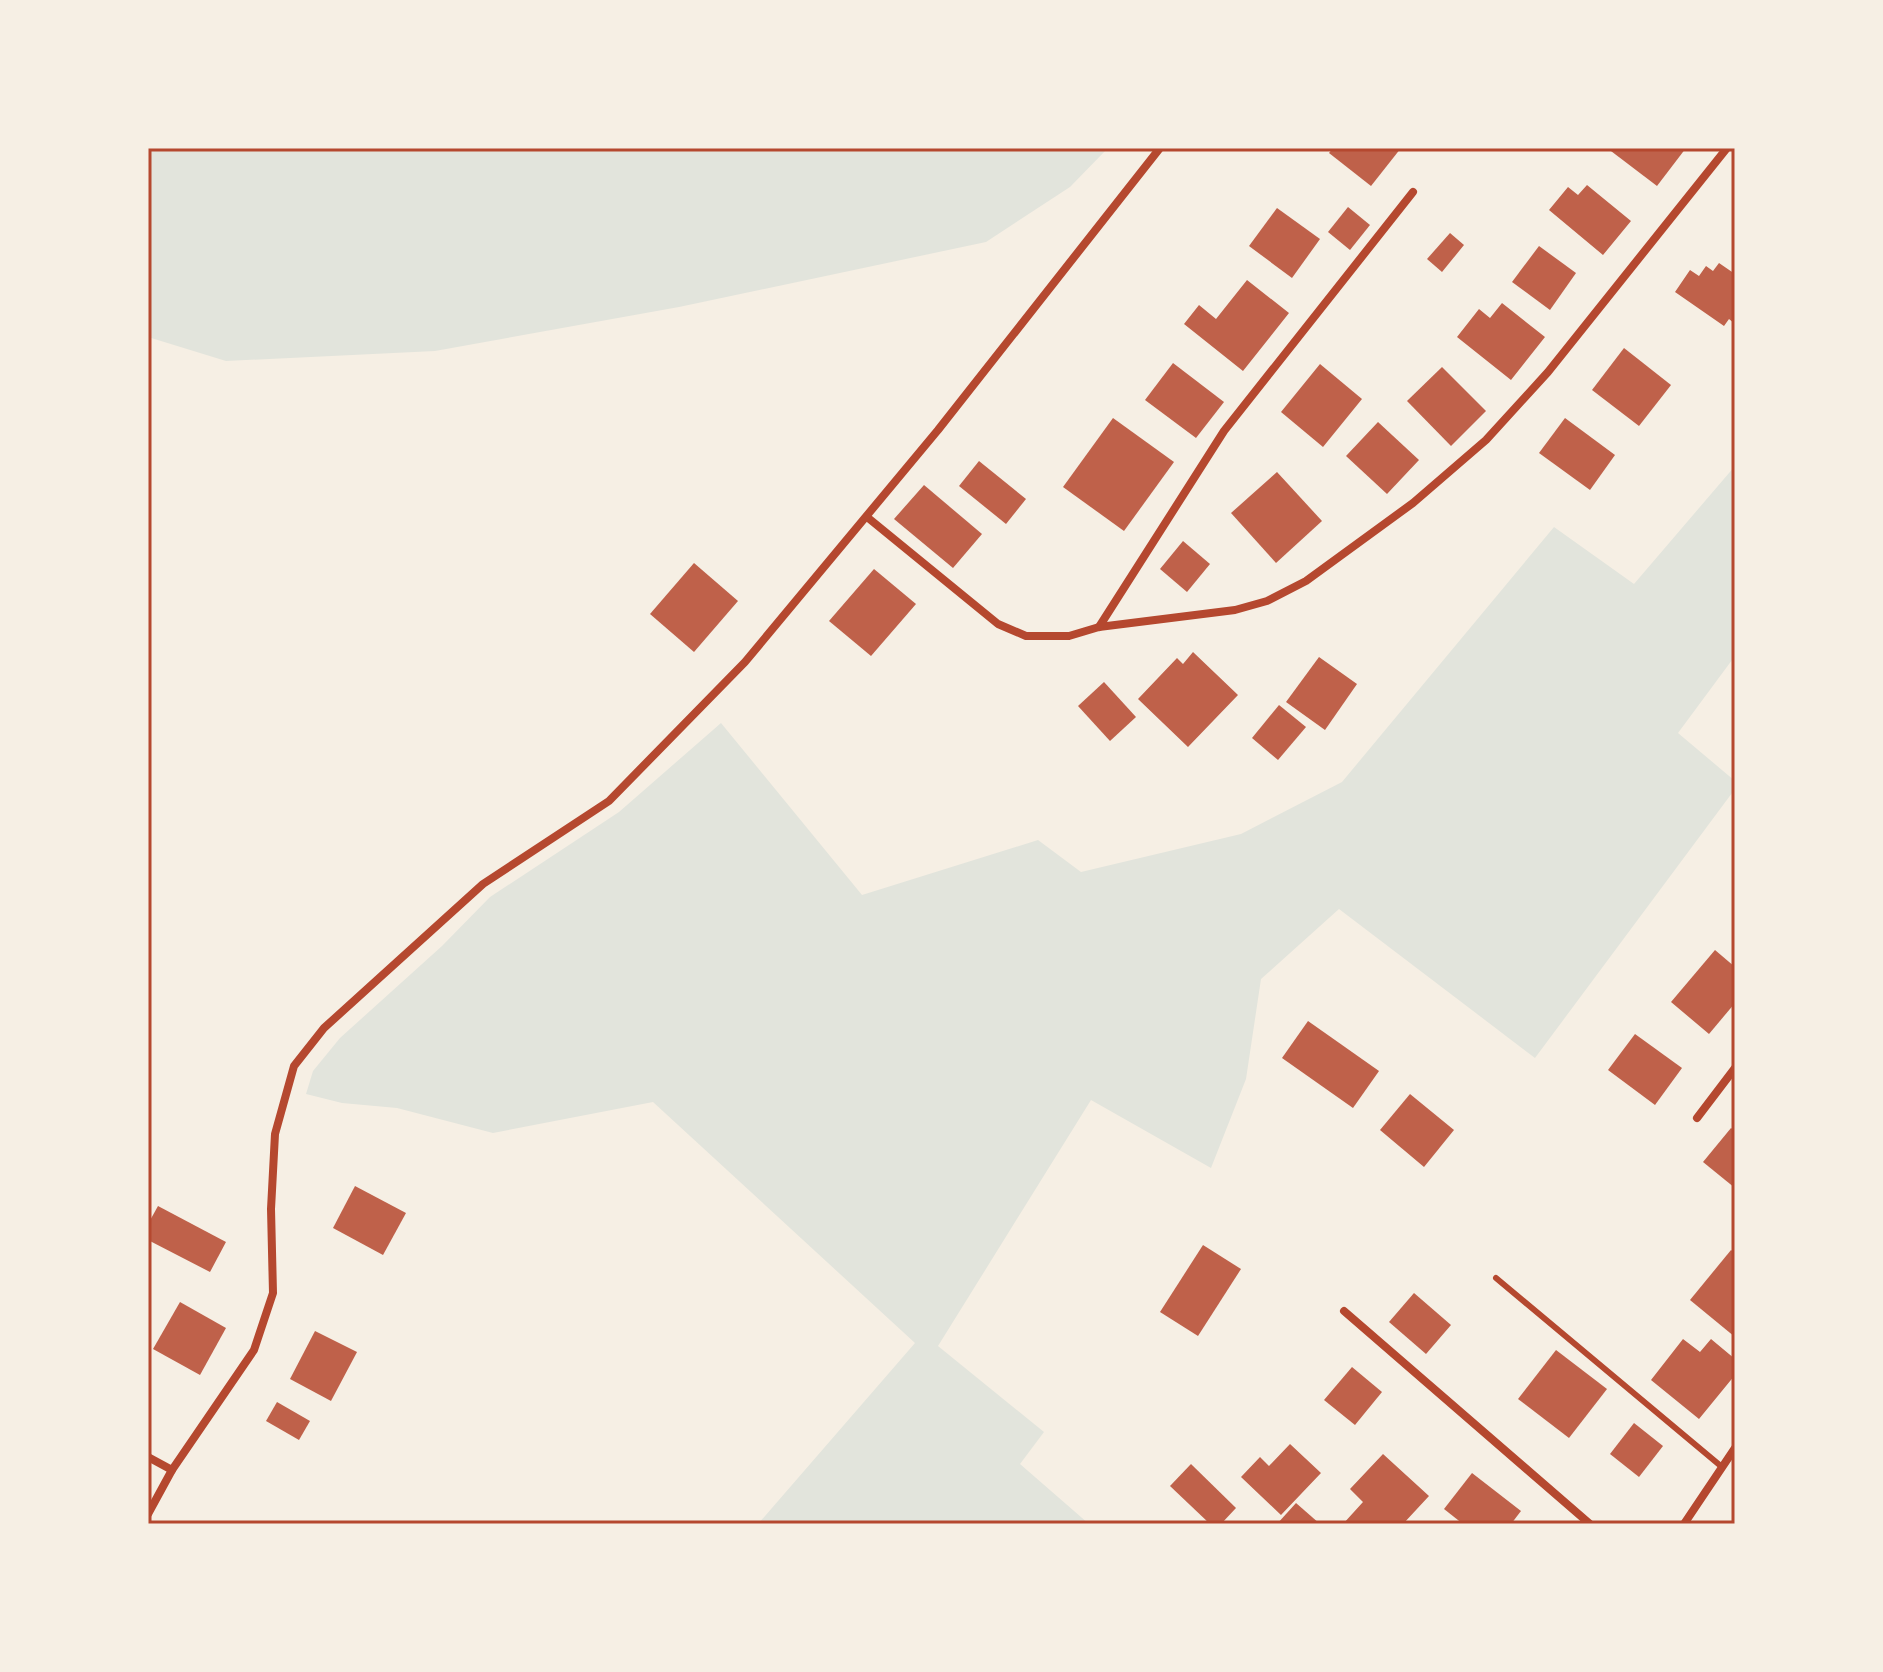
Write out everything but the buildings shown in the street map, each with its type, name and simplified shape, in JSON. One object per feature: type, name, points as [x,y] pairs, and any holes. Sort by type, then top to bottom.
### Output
[{"type":"street","points":[[148,1514],[172,1470],[254,1350],[273,1293],[271,1209],[275,1134],[294,1066],[324,1028],[483,884],[609,801],[745,662],[867,517],[1160,148]]},
{"type":"street","points":[[867,517],[998,624],[1026,636],[1069,636],[1099,627],[1235,610],[1267,601],[1306,581],[1413,503],[1486,440],[1548,372],[1727,148]]},
{"type":"street","points":[[1099,627],[1224,431],[1413,192]]},
{"type":"street","points":[[1697,1118],[1735,1068]]},
{"type":"street","points":[[1344,1311],[1590,1524]]},
{"type":"street","points":[[1684,1524],[1735,1448]]},
{"type":"street","points":[[148,1457],[172,1470]]},
{"type":"lane","points":[[1496,1278],[1722,1467]]},
{"type":"shaded area","points":[[148,148],[1108,148],[1070,187],[986,242],[679,307],[435,351],[226,361],[148,337]]},
{"type":"shaded area","points":[[1735,466],[1735,656],[1678,733],[1735,781],[1735,789],[1535,1058],[1339,909],[1261,979],[1246,1079],[1211,1168],[1091,1100],[938,1346],[1044,1432],[1020,1464],[1089,1524],[758,1524],[915,1343],[653,1102],[493,1133],[397,1108],[342,1103],[306,1094],[313,1071],[340,1038],[442,946],[490,897],[619,812],[721,723],[862,895],[1038,840],[1081,872],[1241,834],[1342,782],[1554,527],[1634,584]]}]
